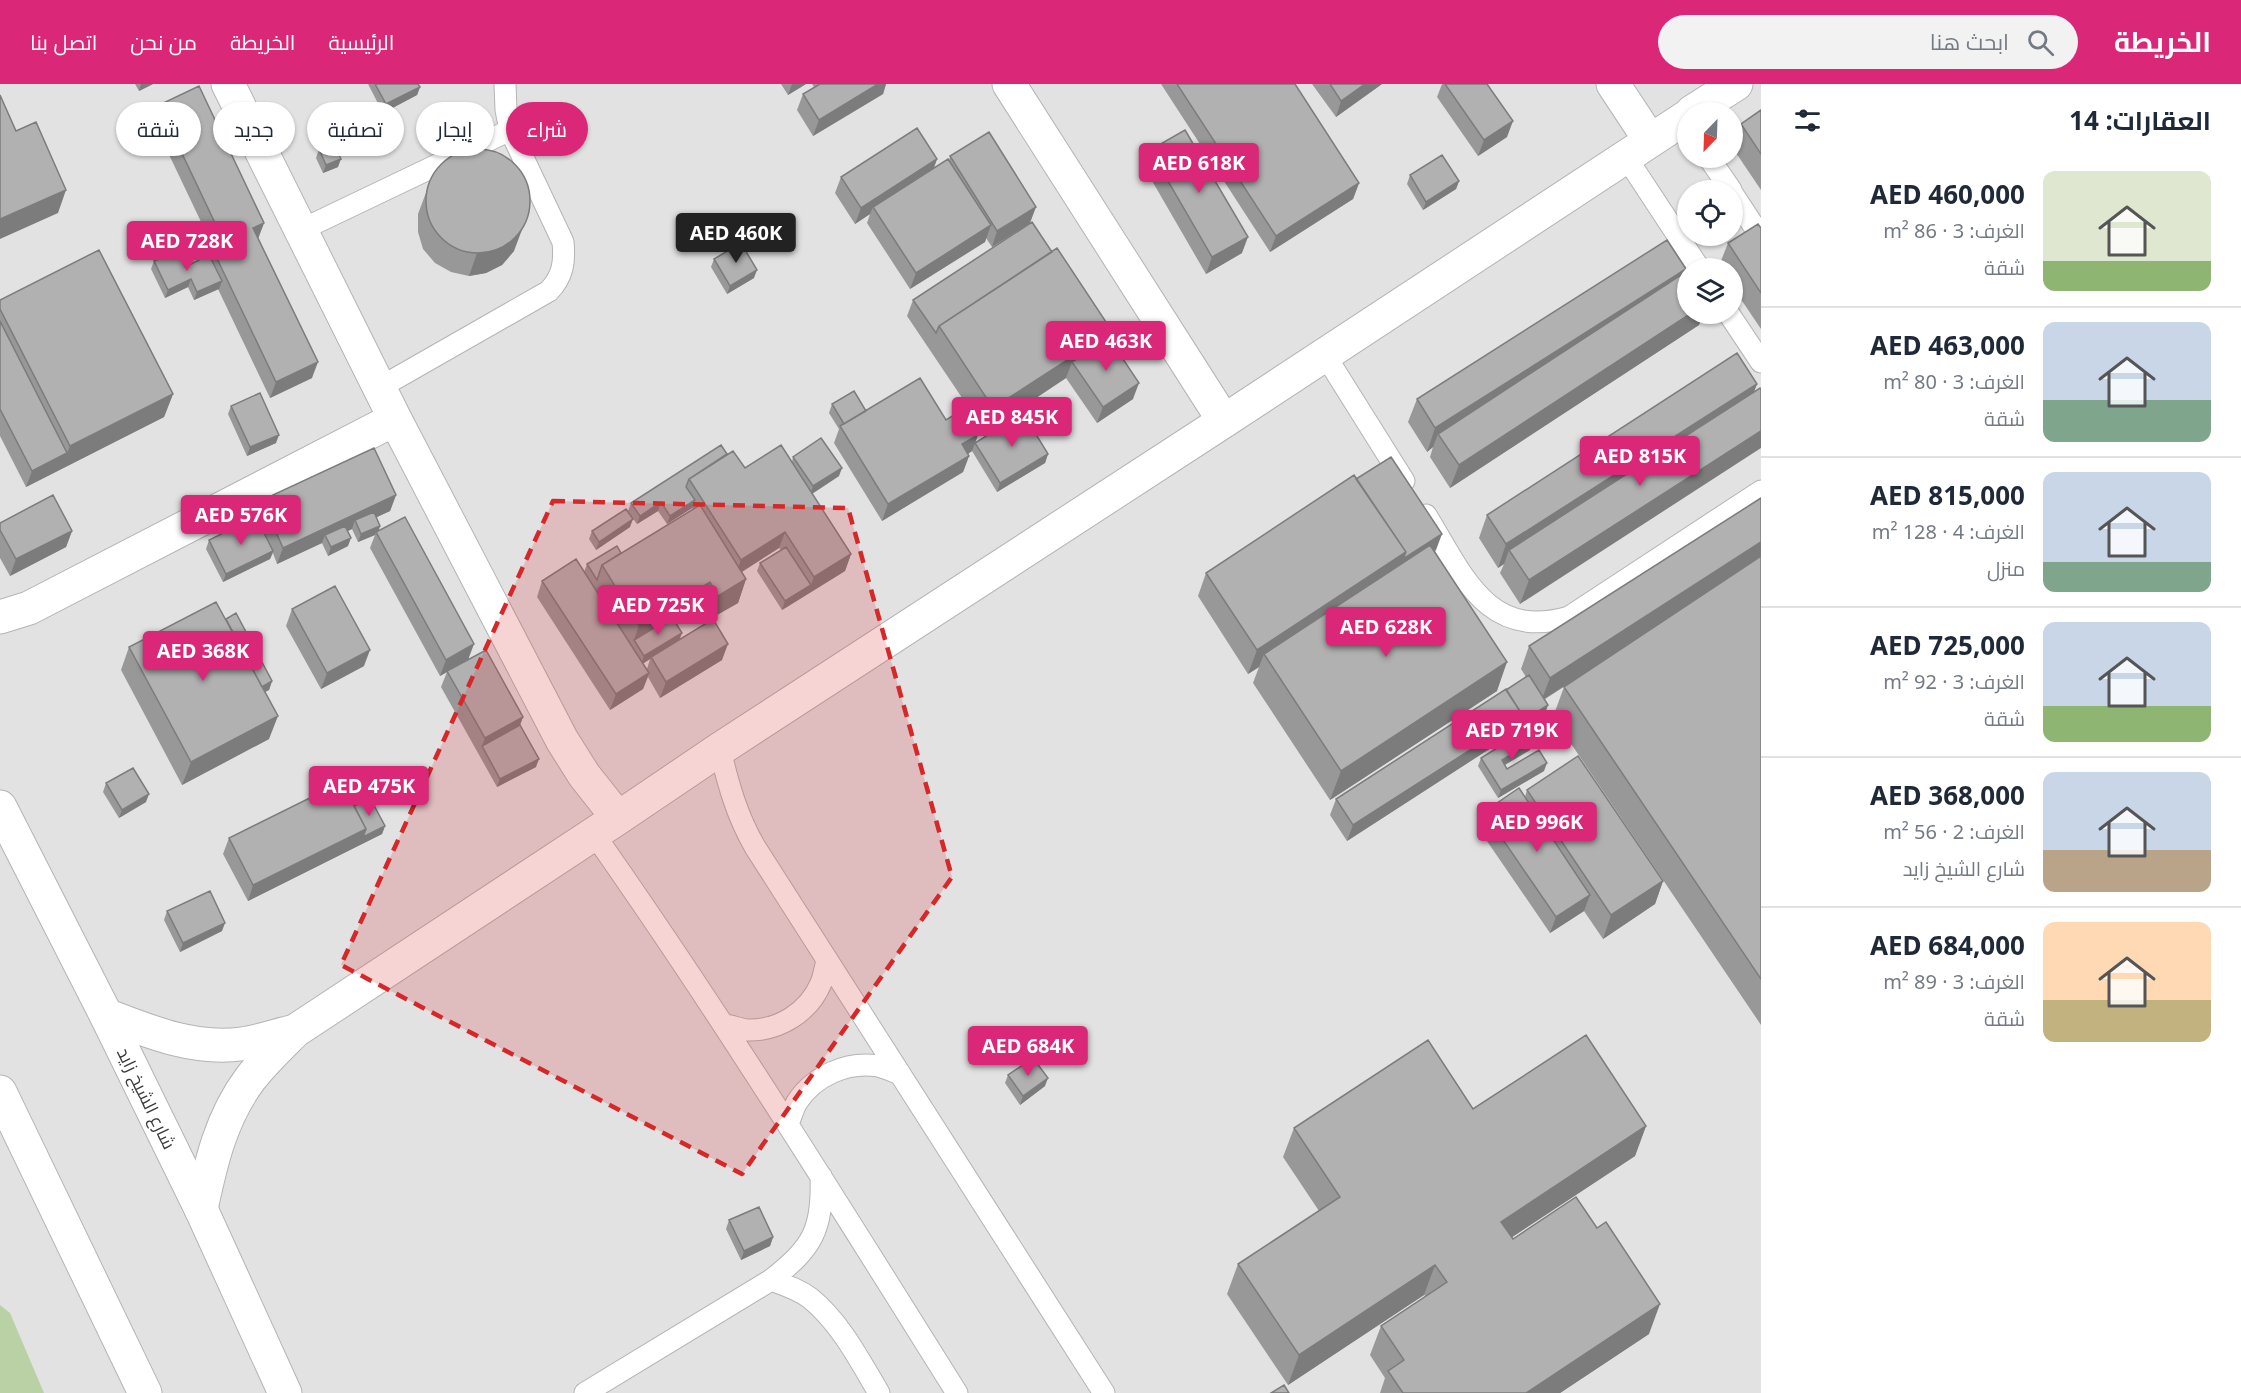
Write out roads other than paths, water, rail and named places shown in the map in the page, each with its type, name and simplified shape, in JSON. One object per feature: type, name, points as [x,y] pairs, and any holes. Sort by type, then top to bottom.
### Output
[{"type":"street","points":[[228,84],[394,419],[562,740],[584,775],[606,826]]},
{"type":"street","points":[[1009,84],[1224,421]]},
{"type":"street","points":[[1613,84],[1638,149]]},
{"type":"street","points":[[1711,102],[1736,84]]},
{"type":"street","points":[[201,1209],[213,1155],[228,1114],[252,1077],[295,1031],[720,748],[1677,125]]},
{"type":"street","points":[[0,617],[29,608],[394,419]]},
{"type":"street","name":"شارع الشيخ زايد","points":[[0,807],[201,1209],[285,1393]]},
{"type":"street","points":[[106,1015],[157,1035],[200,1044],[243,1044],[295,1031]]},
{"type":"street","points":[[0,1092],[145,1393]]},
{"type":"lane","points":[[505,84],[506,110]]},
{"type":"lane","points":[[301,230],[506,132]]},
{"type":"lane","points":[[1638,149],[1694,258]]},
{"type":"lane","points":[[379,388],[549,291],[557,282],[565,257],[563,242],[522,156]]},
{"type":"lane","points":[[1743,209],[1761,237]]},
{"type":"lane","points":[[1736,324],[1761,362]]},
{"type":"lane","points":[[1325,355],[1475,594],[1502,615],[1519,621],[1553,622],[1569,617],[1761,491]]},
{"type":"lane","points":[[720,748],[732,800],[742,824],[1104,1393]]},
{"type":"lane","points":[[606,826],[725,1025],[957,1393]]},
{"type":"lane","points":[[725,1025],[747,1030],[771,1027],[792,1019],[809,1003],[821,983],[827,960]]},
{"type":"lane","points":[[788,1124],[797,1103],[812,1085],[831,1072],[855,1066],[878,1066],[900,1074]]},
{"type":"lane","points":[[585,1393],[771,1280],[796,1261],[813,1236],[822,1206],[821,1176]]},
{"type":"lane","points":[[771,1280],[791,1287],[809,1298],[824,1312],[857,1356],[879,1393]]}]
